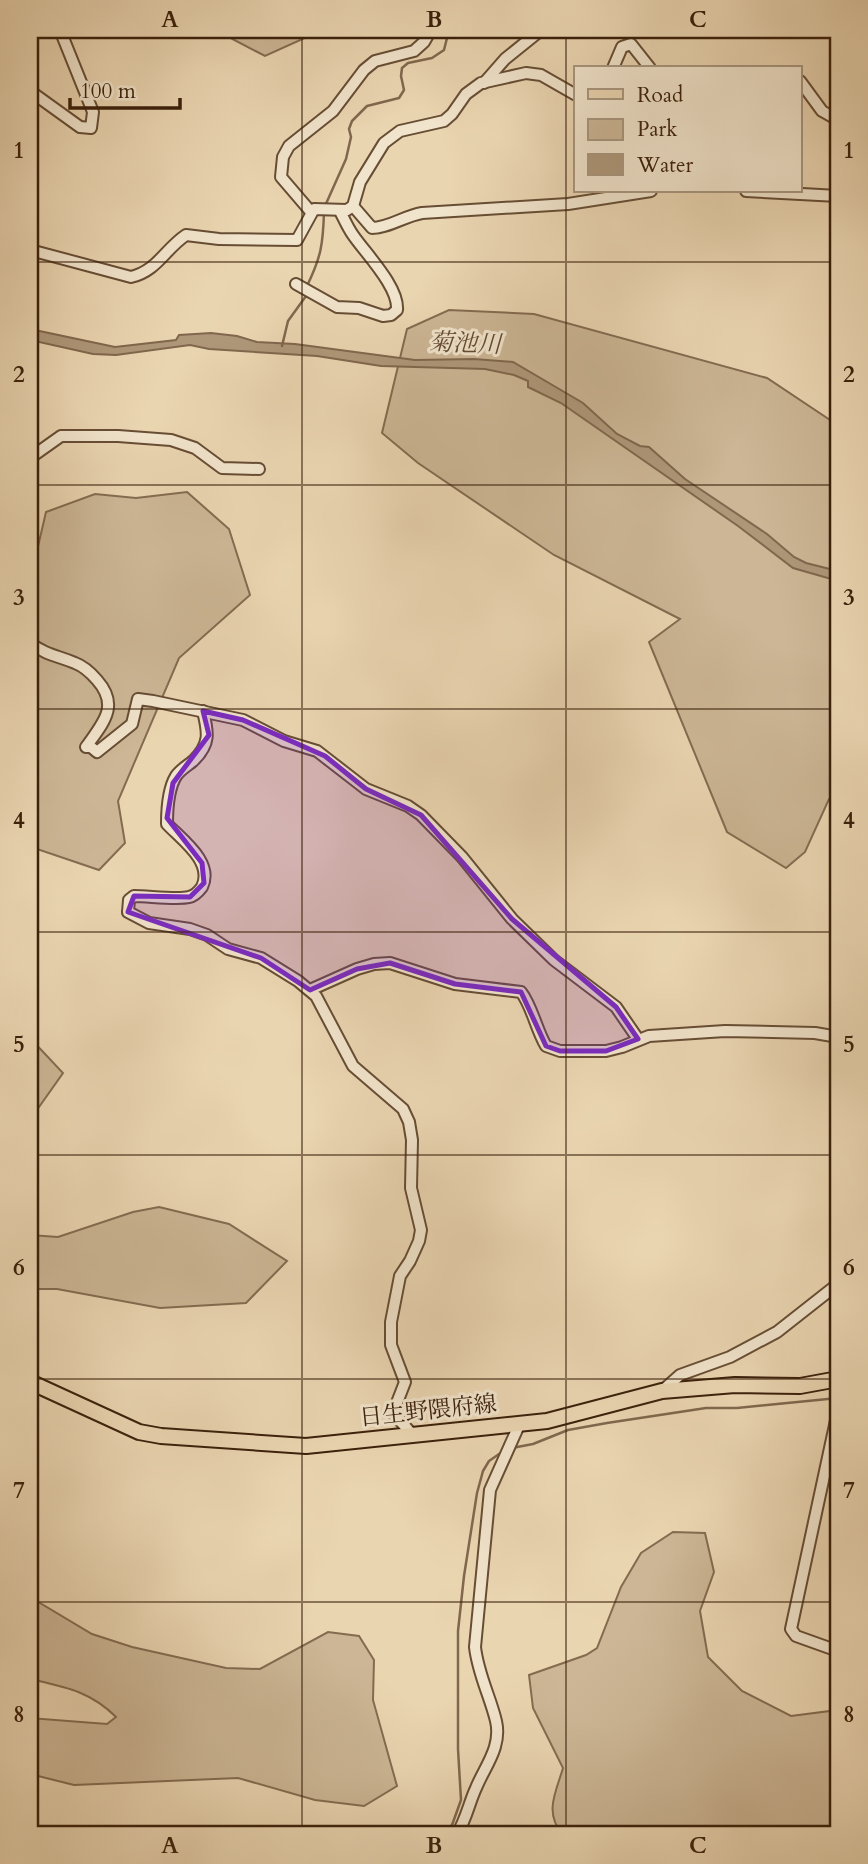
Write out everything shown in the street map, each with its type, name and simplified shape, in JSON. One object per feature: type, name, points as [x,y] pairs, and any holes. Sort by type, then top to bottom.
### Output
[{"type":"main road","name":"日生野隈府線","points":[[30,1382],[139,1432],[161,1436],[306,1446],[573,1415],[662,1391],[735,1385],[800,1386],[838,1379]]},
{"type":"street","points":[[30,92],[80,127],[90,128],[93,112],[60,30]]},
{"type":"street","points":[[311,212],[281,177],[283,157],[289,146],[333,111],[364,70],[375,61],[414,51],[424,42],[431,30]]},
{"type":"street","points":[[30,250],[131,277],[153,268],[176,242],[186,235],[219,239],[297,240],[314,209],[340,211],[353,206],[360,182],[384,143],[400,131],[444,121],[466,94],[484,83],[505,59],[541,30]]},
{"type":"street","points":[[614,66],[622,47],[631,44],[648,66]]},
{"type":"street","points":[[484,83],[526,73],[541,75],[574,94]]},
{"type":"street","points":[[802,84],[822,111],[838,120]]},
{"type":"street","points":[[353,206],[372,228],[382,228],[407,216],[422,213],[568,204],[645,192]]},
{"type":"street","points":[[764,192],[838,196]]},
{"type":"street","points":[[296,284],[337,307],[359,308],[383,316],[391,315],[397,310],[398,302],[352,234],[340,211]]},
{"type":"street","points":[[30,458],[61,436],[118,436],[171,440],[195,448],[222,468],[259,469]]},
{"type":"street","points":[[30,643],[46,654],[76,663],[105,688],[110,699],[106,715],[86,747],[97,752],[132,724],[138,699],[243,720],[284,741],[317,751],[366,789],[408,806],[421,815],[462,857],[512,919],[554,960],[616,1007],[638,1040]]},
{"type":"street","points":[[203,711],[209,735],[201,751],[178,773],[173,783],[167,824],[202,863],[204,883],[199,891],[190,897],[134,896],[129,900],[128,912],[149,923],[207,934],[228,948],[261,958],[310,990],[321,1004],[353,1066],[403,1109],[409,1122],[412,1140],[411,1188],[421,1230],[410,1261],[400,1276],[391,1322],[391,1345],[405,1382],[393,1413],[411,1433]]},
{"type":"street","points":[[310,990],[357,969],[390,963],[456,984],[521,992],[528,1000],[536,1028],[545,1046],[560,1051],[606,1051],[649,1036],[765,1031],[815,1033],[838,1037]]},
{"type":"street","points":[[662,1391],[680,1375],[730,1357],[776,1332],[838,1284]]},
{"type":"street","points":[[838,1411],[791,1629],[796,1636],[838,1651]]},
{"type":"street","points":[[457,1834],[498,1739],[497,1723],[477,1668],[475,1647],[490,1490],[520,1423]]},
{"type":"highlighted area","points":[[203,711],[243,720],[325,756],[366,789],[421,815],[512,919],[616,1007],[638,1039],[606,1051],[560,1051],[546,1046],[521,992],[455,984],[390,963],[357,969],[310,990],[261,958],[128,912],[134,896],[190,897],[204,883],[202,863],[167,818],[173,783],[209,735]]},
{"type":"green space","points":[[220,30],[310,30],[307,37],[265,56]]},
{"type":"green space","points":[[449,310],[534,314],[767,378],[830,420],[838,430],[838,799],[829,799],[805,852],[786,868],[727,832],[649,642],[680,619],[554,555],[418,463],[382,433],[407,329]]},
{"type":"green space","points":[[187,492],[229,529],[250,595],[179,658],[118,801],[125,843],[99,870],[34,848],[30,833],[30,762],[33,755],[30,581],[46,512],[95,494],[136,498]]},
{"type":"green space","points":[[30,1038],[63,1073],[39,1107],[30,1103]]},
{"type":"green space","points":[[159,1207],[229,1224],[287,1261],[246,1303],[160,1308],[57,1289],[30,1289],[30,1235],[58,1237],[133,1212]]},
{"type":"green space","points":[[673,1532],[705,1533],[714,1572],[700,1611],[708,1657],[742,1691],[791,1716],[838,1710],[838,1834],[562,1834],[557,1826],[553,1802],[563,1768],[533,1708],[529,1675],[586,1655],[597,1648],[621,1587],[641,1553]]},
{"type":"green space","points":[[30,1597],[92,1634],[132,1647],[226,1668],[260,1669],[328,1632],[359,1636],[374,1660],[373,1700],[397,1786],[364,1806],[315,1800],[238,1778],[74,1785],[30,1774],[30,1718],[107,1724],[116,1717],[87,1696],[30,1679]]},
{"type":"water","points":[[30,329],[115,347],[176,340],[179,335],[211,333],[257,342],[295,344],[415,360],[474,359],[513,362],[583,403],[617,434],[640,446],[649,447],[685,479],[767,534],[794,557],[838,571],[838,581],[793,568],[738,526],[561,403],[528,387],[528,381],[514,375],[485,369],[381,366],[317,356],[209,349],[190,345],[116,355],[93,354],[30,340]]},
{"type":"waterway","points":[[325,206],[346,159],[352,121],[367,106],[399,98],[404,90],[402,68],[408,63],[432,58],[444,50],[449,30]]},
{"type":"waterway","points":[[307,286],[320,250],[324,212]]},
{"type":"waterway","points":[[282,346],[288,321],[306,296],[305,293]]},
{"type":"waterway","points":[[512,1448],[533,1444],[568,1430],[607,1423],[706,1408],[737,1408],[838,1398]]},
{"type":"waterway","points":[[443,1834],[452,1825],[461,1800],[458,1631],[464,1576],[483,1471],[489,1461],[502,1452]]},
{"type":"water label","name":"菊池川","points":[[465,343]]}]
